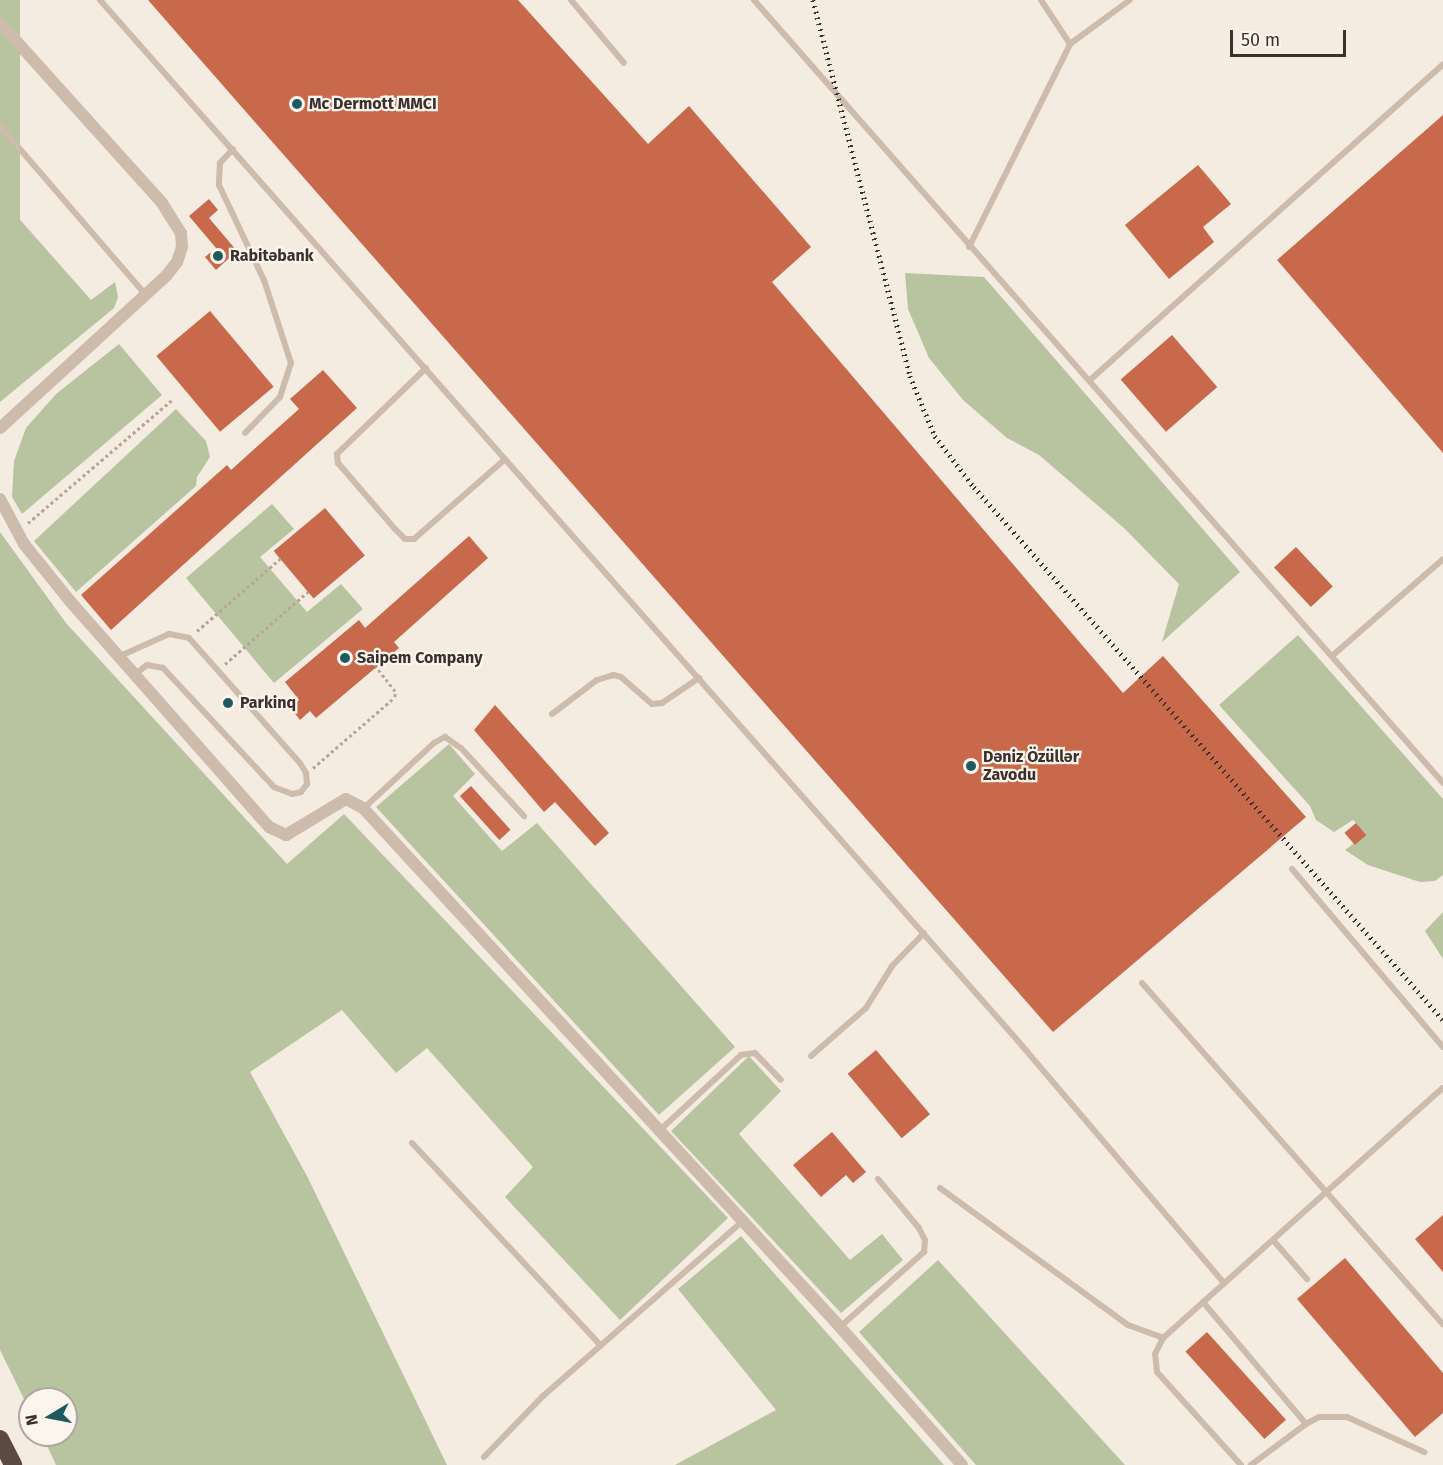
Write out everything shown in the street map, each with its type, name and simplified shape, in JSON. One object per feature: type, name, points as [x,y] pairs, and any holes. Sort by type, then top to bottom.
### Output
[{"type":"highway","points":[[0,1439],[13,1465]]},
{"type":"street","points":[[0,428],[145,294],[177,262],[182,247],[174,218],[1,27]]},
{"type":"street","points":[[0,499],[16,533],[118,657],[278,834],[286,835],[300,829],[346,799],[363,808],[658,1132],[840,1327],[962,1465]]},
{"type":"lane","points":[[100,0],[924,933],[1224,1283]]},
{"type":"lane","points":[[571,0],[624,63]]},
{"type":"lane","points":[[754,0],[1443,783]]},
{"type":"lane","points":[[1041,0],[1070,44]]},
{"type":"lane","points":[[969,247],[1070,44],[1130,0]]},
{"type":"lane","points":[[1090,380],[1443,64]]},
{"type":"lane","points":[[0,126],[145,294]]},
{"type":"lane","points":[[233,149],[220,163],[219,185],[267,288],[291,363],[280,397],[245,432]]},
{"type":"lane","points":[[426,368],[337,454],[338,464],[395,529],[405,539],[414,539],[506,459]]},
{"type":"lane","points":[[1332,656],[1443,559]]},
{"type":"lane","points":[[118,657],[169,634],[189,638],[219,669],[306,772],[307,784],[301,792],[284,794],[274,787],[163,668],[147,665],[134,674]]},
{"type":"lane","points":[[552,714],[597,680],[613,675],[621,677],[652,704],[662,703],[699,678]]},
{"type":"lane","points":[[363,808],[434,742],[445,737],[461,748],[524,816]]},
{"type":"lane","points":[[1292,869],[1443,1047]]},
{"type":"lane","points":[[811,1056],[866,1008],[892,966],[924,933]]},
{"type":"lane","points":[[1142,983],[1326,1195],[1443,1324]]},
{"type":"lane","points":[[658,1132],[741,1055],[755,1053],[781,1080]]},
{"type":"lane","points":[[1241,1465],[1157,1372],[1155,1354],[1163,1338],[1326,1195],[1443,1088]]},
{"type":"lane","points":[[412,1143],[601,1346]]},
{"type":"lane","points":[[840,1327],[924,1252],[925,1240],[919,1228],[878,1179]]},
{"type":"lane","points":[[940,1188],[1128,1325],[1163,1338]]},
{"type":"lane","points":[[484,1457],[543,1396],[742,1222]]},
{"type":"lane","points":[[1273,1240],[1307,1279]]},
{"type":"lane","points":[[1203,1302],[1306,1424]]},
{"type":"lane","points":[[1251,1465],[1306,1424],[1320,1417],[1347,1417],[1424,1452]]},
{"type":"path","points":[[16,533],[172,400]]},
{"type":"path","points":[[189,638],[281,558]]},
{"type":"path","points":[[219,669],[309,591]]},
{"type":"path","points":[[306,772],[395,697],[395,691],[376,667]]},
{"type":"green space","points":[[0,0],[20,0],[20,283],[0,283]]},
{"type":"green space","points":[[0,197],[91,300],[115,282],[118,297],[114,308],[0,402]]},
{"type":"green space","points":[[905,273],[984,277],[1240,572],[1162,642],[1179,584],[1124,528],[1039,455],[1007,438],[963,400],[929,358],[908,309]]},
{"type":"green space","points":[[119,344],[162,395],[22,514],[12,497],[14,461],[26,428],[56,394]]},
{"type":"green space","points":[[176,409],[206,441],[210,457],[197,477],[196,486],[76,592],[34,541]]},
{"type":"green space","points":[[272,504],[294,529],[260,557],[307,612],[341,584],[363,609],[274,683],[186,578]]},
{"type":"green space","points":[[0,532],[66,623],[287,864],[344,814],[728,1218],[620,1320],[505,1197],[533,1167],[427,1048],[396,1073],[342,1010],[250,1072],[307,1176],[447,1465],[56,1465],[48,1447],[78,1447],[78,1387],[18,1387],[0,1350]]},
{"type":"green space","points":[[1298,635],[1443,799],[1443,875],[1435,881],[1420,882],[1368,865],[1345,850],[1365,835],[1356,823],[1353,820],[1334,832],[1316,820],[1310,806],[1219,705]]},
{"type":"green space","points":[[449,744],[475,774],[453,796],[502,851],[537,823],[735,1047],[659,1115],[376,807]]},
{"type":"green space","points":[[1443,912],[1443,959],[1425,931]]},
{"type":"green space","points":[[749,1056],[781,1091],[739,1134],[850,1260],[882,1234],[903,1260],[841,1313],[671,1131]]},
{"type":"green space","points":[[741,1236],[944,1465],[675,1465],[776,1410],[678,1289]]},
{"type":"green space","points":[[938,1260],[1125,1465],[976,1465],[859,1332]]},
{"type":"building","points":[[148,0],[518,0],[648,144],[689,106],[811,247],[772,282],[1123,693],[1163,656],[1306,817],[1053,1032]]},
{"type":"building","points":[[1443,115],[1443,453],[1277,260]]},
{"type":"building","points":[[1198,165],[1231,204],[1203,227],[1214,242],[1169,279],[1125,225]]},
{"type":"building","points":[[209,199],[218,210],[209,218],[237,251],[216,270],[205,257],[216,248],[189,216]]},
{"type":"building","points":[[210,311],[274,387],[220,432],[156,356]]},
{"type":"building","points":[[1172,335],[1217,387],[1166,432],[1121,380]]},
{"type":"building","points":[[323,370],[357,408],[111,630],[81,595],[227,465],[231,470],[299,409],[290,399]]},
{"type":"building","points":[[325,508],[365,555],[314,599],[274,551]]},
{"type":"building","points":[[469,536],[488,558],[394,642],[399,648],[316,718],[310,711],[300,720],[290,707],[299,700],[285,682],[359,620],[365,628]]},
{"type":"building","points":[[1296,547],[1333,586],[1311,607],[1274,567]]},
{"type":"building","points":[[495,705],[609,833],[595,846],[555,802],[544,812],[474,730]]},
{"type":"building","points":[[471,786],[510,830],[499,840],[460,796]]},
{"type":"building","points":[[1356,823],[1366,835],[1355,845],[1345,833]]},
{"type":"building","points":[[876,1050],[930,1114],[902,1138],[848,1074]]},
{"type":"building","points":[[832,1132],[866,1172],[853,1183],[846,1175],[821,1197],[793,1165]]},
{"type":"building","points":[[1443,1215],[1443,1272],[1415,1239]]},
{"type":"building","points":[[1345,1258],[1443,1373],[1443,1413],[1415,1437],[1297,1299]]},
{"type":"building","points":[[1207,1332],[1286,1420],[1264,1439],[1185,1351]]},
{"type":"railway","points":[[813,0],[910,376],[935,436],[974,487],[1443,1020]]},
{"type":"place","name":"Mc Dermott MMCI","points":[[297,104]]},
{"type":"place","name":"Rabitəbank","points":[[218,256]]},
{"type":"place","name":"Saipem Company","points":[[345,658]]},
{"type":"place","name":"Parkinq","points":[[228,703]]},
{"type":"place","name":"Dəniz Özüllər Zavodu","points":[[971,766]]}]
